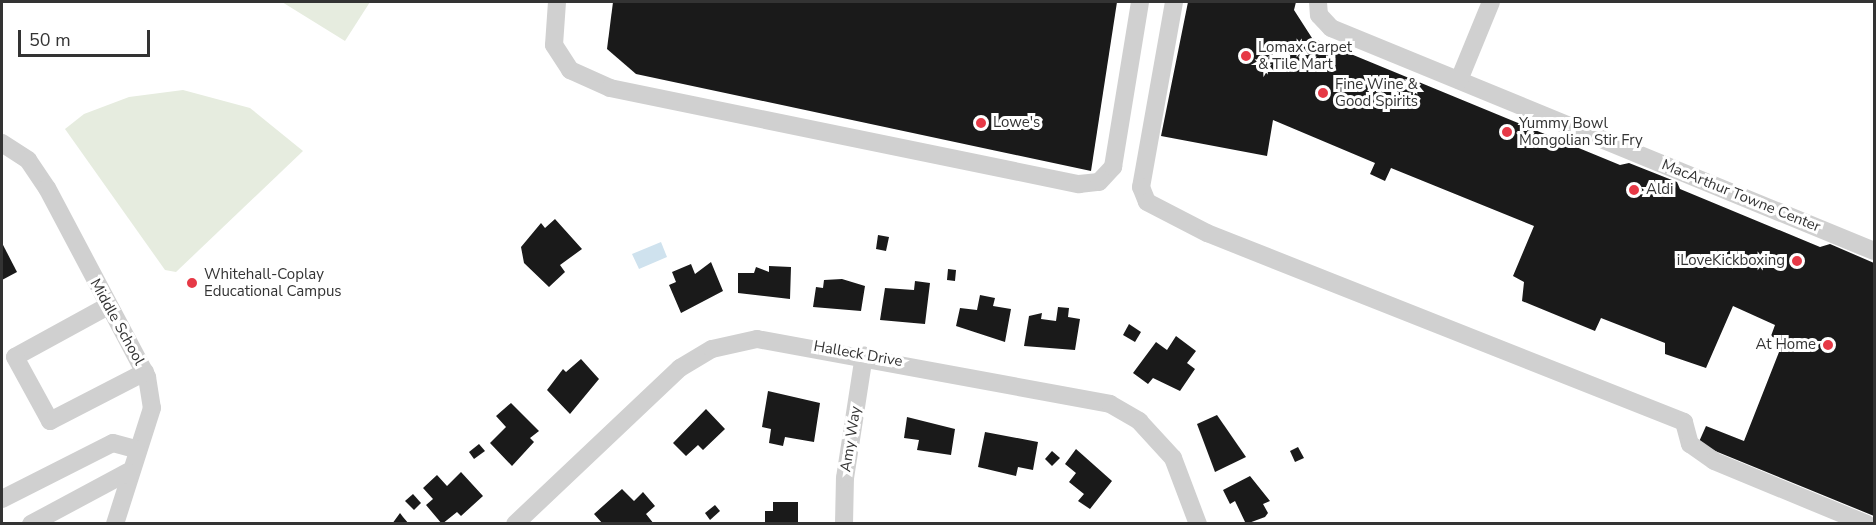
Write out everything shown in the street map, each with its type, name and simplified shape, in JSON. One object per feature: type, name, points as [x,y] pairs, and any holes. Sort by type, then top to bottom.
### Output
[{"type":"street","points":[[557,2],[554,45],[570,70],[610,88],[1079,184],[1099,182],[1113,167],[1140,2]]},
{"type":"street","points":[[1174,2],[1141,187],[1147,202],[1207,232],[1684,422],[1690,444],[1714,461],[1867,524]]},
{"type":"street","points":[[1459,80],[1491,2]]},
{"type":"street","name":"MacArthur Towne Center","points":[[1317,5],[1323,24],[1875,252]]},
{"type":"street","name":"Middle School","points":[[2,143],[28,160],[47,188],[144,372],[152,408],[128,472],[115,524]]},
{"type":"street","points":[[108,306],[15,357],[50,421],[144,372]]},
{"type":"street","name":"Halleck Drive","points":[[522,521],[680,368],[712,349],[776,339],[1110,404],[1139,421],[1166,449],[1184,479],[1198,524]]},
{"type":"street","name":"Amy Way","points":[[844,524],[845,478],[864,355]]},
{"type":"street","points":[[2,499],[113,443],[136,449]]},
{"type":"street","points":[[31,524],[128,472]]},
{"type":"shaded area","points":[[282,2],[370,2],[345,41]]},
{"type":"shaded area","points":[[183,90],[250,108],[303,151],[176,272],[165,270],[65,129],[84,114],[129,97]]},
{"type":"water","points":[[661,242],[667,257],[639,269],[632,254]]},
{"type":"building","name":"Lowe's","points":[[613,2],[1117,2],[1091,171],[636,74],[607,49]]},
{"type":"building","points":[[1188,2],[1296,2],[1294,10],[1312,38],[1620,165],[1629,163],[1677,182],[1680,189],[1820,247],[1830,244],[1874,263],[1874,516],[1698,444],[1706,426],[1744,441],[1783,342],[1771,336],[1775,325],[1733,306],[1706,368],[1665,354],[1665,343],[1601,318],[1595,331],[1522,301],[1524,282],[1513,276],[1534,226],[1391,168],[1385,181],[1370,174],[1375,163],[1273,120],[1267,156],[1161,136]]},
{"type":"building","points":[[555,219],[582,249],[560,265],[565,272],[549,287],[524,263],[521,247],[541,223],[545,228]]},
{"type":"building","points":[[878,235],[889,237],[886,251],[876,249]]},
{"type":"building","points":[[2,243],[17,272],[2,280]]},
{"type":"building","points":[[711,262],[723,291],[681,313],[669,285],[676,282],[672,272],[691,264],[695,274]]},
{"type":"building","points":[[769,266],[791,267],[790,299],[738,293],[738,273],[754,273],[756,267],[769,272]]},
{"type":"building","points":[[948,269],[956,270],[955,281],[947,280]]},
{"type":"building","points":[[842,279],[865,286],[861,311],[813,307],[816,287],[823,288],[824,280]]},
{"type":"building","points":[[915,281],[930,283],[925,324],[880,320],[885,288],[914,290]]},
{"type":"building","points":[[980,295],[995,298],[993,306],[1011,309],[1005,342],[956,326],[960,308],[977,310]]},
{"type":"building","points":[[1058,307],[1069,308],[1068,317],[1080,319],[1075,350],[1024,346],[1029,316],[1042,313],[1041,319],[1056,321]]},
{"type":"building","points":[[1129,324],[1141,332],[1135,342],[1123,335]]},
{"type":"building","points":[[1176,336],[1196,351],[1187,363],[1195,369],[1180,391],[1153,378],[1148,384],[1133,373],[1156,342],[1167,350]]},
{"type":"building","points":[[581,359],[599,379],[570,414],[547,390],[563,369],[566,372]]},
{"type":"building","points":[[768,391],[820,403],[814,442],[785,437],[783,446],[769,443],[771,429],[762,427]]},
{"type":"building","points":[[511,403],[539,431],[530,438],[534,442],[512,466],[490,443],[506,427],[496,416]]},
{"type":"building","points":[[706,409],[725,429],[703,450],[698,445],[686,456],[673,443]]},
{"type":"building","points":[[1217,415],[1246,457],[1215,472],[1197,424]]},
{"type":"building","points":[[907,417],[955,429],[951,455],[917,450],[919,440],[904,438]]},
{"type":"building","points":[[985,432],[1038,442],[1033,470],[1018,467],[1016,476],[978,467]]},
{"type":"building","points":[[479,444],[485,451],[474,459],[469,452]]},
{"type":"building","points":[[1298,447],[1304,458],[1295,462],[1290,451]]},
{"type":"building","points":[[1076,449],[1112,481],[1090,509],[1078,501],[1084,494],[1069,482],[1076,473],[1065,464]]},
{"type":"building","points":[[1052,451],[1060,458],[1052,466],[1045,459]]},
{"type":"building","points":[[461,472],[483,496],[461,516],[457,512],[442,524],[426,505],[433,499],[423,488],[437,475],[447,486]]},
{"type":"building","points":[[1250,476],[1270,501],[1263,504],[1268,513],[1265,517],[1246,524],[1235,501],[1230,504],[1223,490]]},
{"type":"building","points":[[622,489],[634,501],[643,492],[655,506],[646,514],[654,524],[603,524],[594,514]]},
{"type":"building","points":[[413,494],[421,503],[414,510],[405,501]]},
{"type":"building","points":[[773,502],[798,502],[798,524],[765,524],[765,511],[773,511]]},
{"type":"building","points":[[715,505],[720,511],[710,520],[705,513]]},
{"type":"building","points":[[400,513],[403,517],[409,524],[392,524]]},
{"type":"place","name":"Lomax Carpet & Tile Mart","points":[[1246,56]]},
{"type":"place","name":"Fine Wine & Good Spirits","points":[[1323,93]]},
{"type":"place","name":"Lowe's","points":[[981,123]]},
{"type":"place","name":"Yummy Bowl Mongolian Stir Fry","points":[[1507,132]]},
{"type":"place","name":"Aldi","points":[[1634,190]]},
{"type":"place","name":"iLoveKickboxing","points":[[1797,261]]},
{"type":"place","name":"Whitehall-Coplay Educational Campus","points":[[192,283]]},
{"type":"place","name":"At Home","points":[[1828,345]]}]
